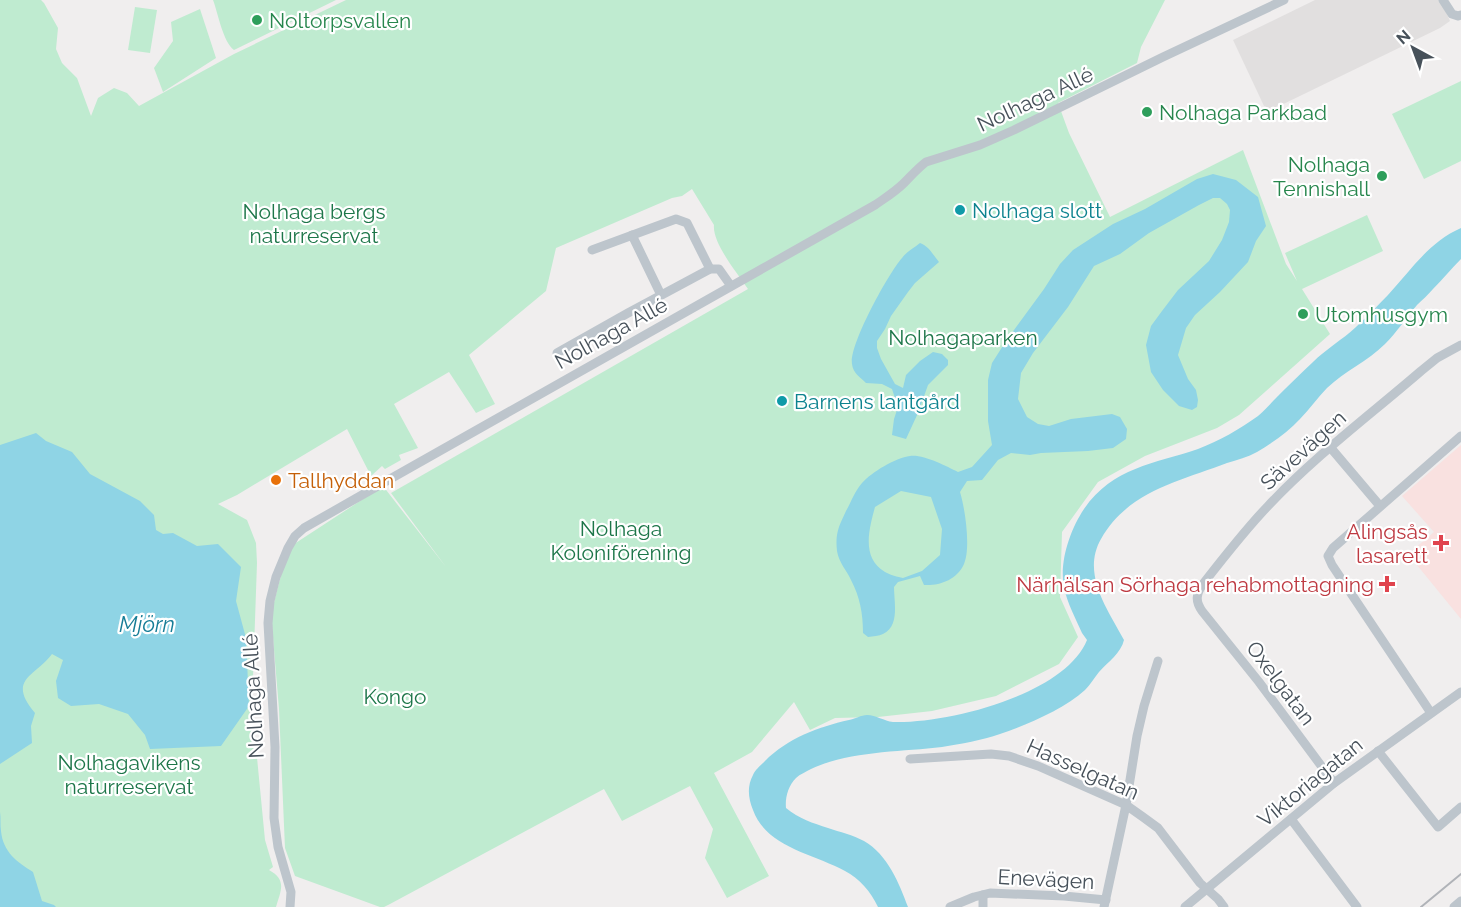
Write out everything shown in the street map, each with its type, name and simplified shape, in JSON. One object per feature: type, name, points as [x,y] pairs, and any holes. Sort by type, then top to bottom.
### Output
[{"type":"street","name":"Nolhaga Allé","points":[[290,907],[291,892],[278,847],[274,818],[275,747],[268,623],[273,589],[288,548],[295,536],[304,528],[373,488],[875,205],[897,190],[926,162],[980,145],[1014,130],[1284,0]]},
{"type":"street","points":[[1443,0],[1452,14],[1461,15]]},
{"type":"street","points":[[592,250],[676,219],[687,223],[710,269]]},
{"type":"street","points":[[632,235],[661,295]]},
{"type":"street","points":[[557,353],[710,269],[719,269],[731,286]]},
{"type":"street","name":"Sävevägen","points":[[1198,605],[1199,589],[1269,505],[1330,447],[1421,371],[1437,358],[1461,345]]},
{"type":"street","points":[[1431,713],[1328,556],[1333,548],[1461,436]]},
{"type":"street","points":[[1330,447],[1380,506]]},
{"type":"street","name":"Oxelgatan","points":[[1198,605],[1334,783]]},
{"type":"street","points":[[1105,904],[1126,805],[1137,736],[1158,661]]},
{"type":"street","name":"Viktoriagatan","points":[[1185,907],[1334,783],[1461,692]]},
{"type":"street","points":[[1378,751],[1438,826],[1461,807]]},
{"type":"street","name":"Hasselgatan","points":[[910,759],[991,754],[1009,756],[1038,766],[1126,805],[1158,828],[1200,883],[1224,907]]},
{"type":"street","points":[[1291,819],[1357,907]]},
{"type":"street","name":"Enevägen","points":[[950,907],[990,893],[1064,896],[1105,904]]},
{"type":"street","points":[[983,895],[983,907]]},
{"type":"street","points":[[1454,907],[1461,901]]},
{"type":"shaded area","points":[[1315,0],[1441,0],[1450,21],[1440,28],[1271,110],[1264,106],[1233,40]]},
{"type":"shaded area","name":"Alingsås lasarett","points":[[1461,445],[1461,619],[1408,554],[1434,532],[1402,496]]},
{"type":"green space","points":[[0,0],[41,0],[44,3],[58,28],[56,49],[62,63],[77,78],[91,116],[98,98],[114,88],[127,93],[139,106],[234,54],[346,0],[1165,0],[1141,47],[1137,63],[1058,103],[1069,133],[1110,217],[1243,150],[1286,264],[1297,281],[1285,253],[1367,215],[1383,251],[1302,289],[1330,334],[1239,415],[1217,428],[1145,456],[1098,482],[1062,532],[1060,597],[1078,637],[1059,664],[996,696],[932,711],[878,717],[835,718],[810,730],[794,702],[752,752],[714,773],[769,876],[727,898],[705,858],[713,829],[690,786],[622,821],[604,789],[390,904],[380,907],[295,876],[285,848],[279,709],[271,614],[288,548],[383,486],[446,567],[391,493],[748,289],[721,249],[714,232],[714,225],[692,189],[682,196],[672,198],[556,248],[546,291],[469,355],[495,404],[476,413],[449,372],[394,404],[418,448],[399,455],[401,460],[385,469],[382,466],[371,476],[347,429],[218,504],[247,520],[256,543],[252,706],[265,840],[273,867],[269,870],[278,878],[281,886],[276,907],[0,907]]},
{"type":"green space","name":"Noltorpsvallen","points":[[213,0],[336,0],[234,50],[224,34]]},
{"type":"green space","points":[[135,7],[157,10],[150,53],[128,50]]},
{"type":"green space","points":[[200,9],[216,58],[163,92],[154,68],[173,41],[171,22]]},
{"type":"green space","points":[[1461,81],[1461,161],[1424,179],[1392,114]]},
{"type":"water","points":[[1213,174],[1236,180],[1258,197],[1266,226],[1256,241],[1248,262],[1195,315],[1186,328],[1178,355],[1188,379],[1196,390],[1197,407],[1192,410],[1179,406],[1163,390],[1151,372],[1146,345],[1151,326],[1178,290],[1209,261],[1222,240],[1229,222],[1230,210],[1220,198],[1213,198],[1199,205],[1149,233],[1120,254],[1094,266],[1021,373],[1018,399],[1027,417],[1038,424],[1049,426],[1071,419],[1112,414],[1120,417],[1127,429],[1126,439],[1113,448],[1030,455],[1011,453],[998,460],[982,480],[967,481],[960,492],[967,538],[966,557],[961,570],[947,581],[936,584],[924,585],[920,576],[898,582],[894,587],[895,613],[892,625],[883,634],[868,637],[863,633],[862,612],[857,593],[837,551],[837,534],[860,486],[884,466],[910,456],[928,459],[958,472],[972,467],[992,445],[988,421],[988,380],[992,363],[1060,264],[1073,250],[1113,224],[1145,209],[1197,179]],"holes":[[[901,491],[931,497],[942,529],[940,555],[922,571],[903,578],[885,572],[877,566],[870,551],[869,534],[875,507]]]},
{"type":"water","points":[[1461,228],[1461,259],[1417,305],[1385,344],[1327,388],[1290,428],[1254,454],[1156,490],[1125,509],[1112,523],[1101,539],[1096,552],[1095,578],[1104,604],[1124,640],[1117,653],[1085,690],[1067,704],[1045,716],[993,736],[942,747],[858,755],[811,769],[793,781],[788,792],[786,808],[806,820],[855,837],[872,847],[892,870],[908,907],[878,907],[872,896],[855,877],[792,848],[769,833],[760,823],[749,797],[750,783],[754,773],[774,753],[804,734],[865,715],[893,722],[943,718],[1002,702],[1030,691],[1055,676],[1075,659],[1087,640],[1067,599],[1063,567],[1074,527],[1095,495],[1108,484],[1135,469],[1206,446],[1258,416],[1318,357],[1351,332],[1430,249]]},
{"type":"water","points":[[920,243],[928,248],[939,262],[908,292],[877,341],[877,348],[895,384],[903,388],[906,375],[933,352],[942,354],[948,360],[948,365],[928,385],[906,439],[892,435],[898,407],[892,389],[882,384],[866,383],[855,372],[852,364],[863,326],[879,294],[904,256]]},
{"type":"water","name":"Mjörn","points":[[36,433],[46,441],[72,452],[90,474],[140,501],[154,515],[156,530],[163,534],[173,533],[197,546],[218,544],[241,567],[236,601],[246,638],[249,706],[221,746],[150,749],[145,735],[128,714],[99,704],[71,706],[58,698],[56,681],[63,660],[52,654],[23,685],[23,693],[35,713],[31,726],[32,743],[0,764],[0,445]]},
{"type":"water","points":[[0,812],[2,838],[8,851],[33,872],[42,901],[56,907],[0,907]]},
{"type":"railway","points":[[1421,907],[1461,874]]},
{"type":"place","name":"Noltorpsvallen","points":[[257,20]]},
{"type":"place","name":"Nolhaga Parkbad","points":[[1147,112]]},
{"type":"place","name":"Nolhaga Tennishall","points":[[1382,176]]},
{"type":"place","name":"Nolhaga slott","points":[[960,210]]},
{"type":"place","name":"Utomhusgym","points":[[1303,314]]},
{"type":"place","name":"Barnens lantgård","points":[[782,401]]},
{"type":"place","name":"Tallhyddan","points":[[276,480]]},
{"type":"place","name":"Alingsås lasarett","points":[[1441,543]]},
{"type":"place","name":"Närhälsan Sörhaga rehabmottagning","points":[[1387,584]]},
{"type":"park label","name":"Nolhaga bergs naturreservat","points":[[314,223]]},
{"type":"park label","name":"Nolhagaparken","points":[[963,337]]},
{"type":"park label","name":"Nolhaga Koloniförening","points":[[621,540]]},
{"type":"park label","name":"Kongo","points":[[395,696]]},
{"type":"park label","name":"Nolhagavikens naturreservat","points":[[129,774]]}]
